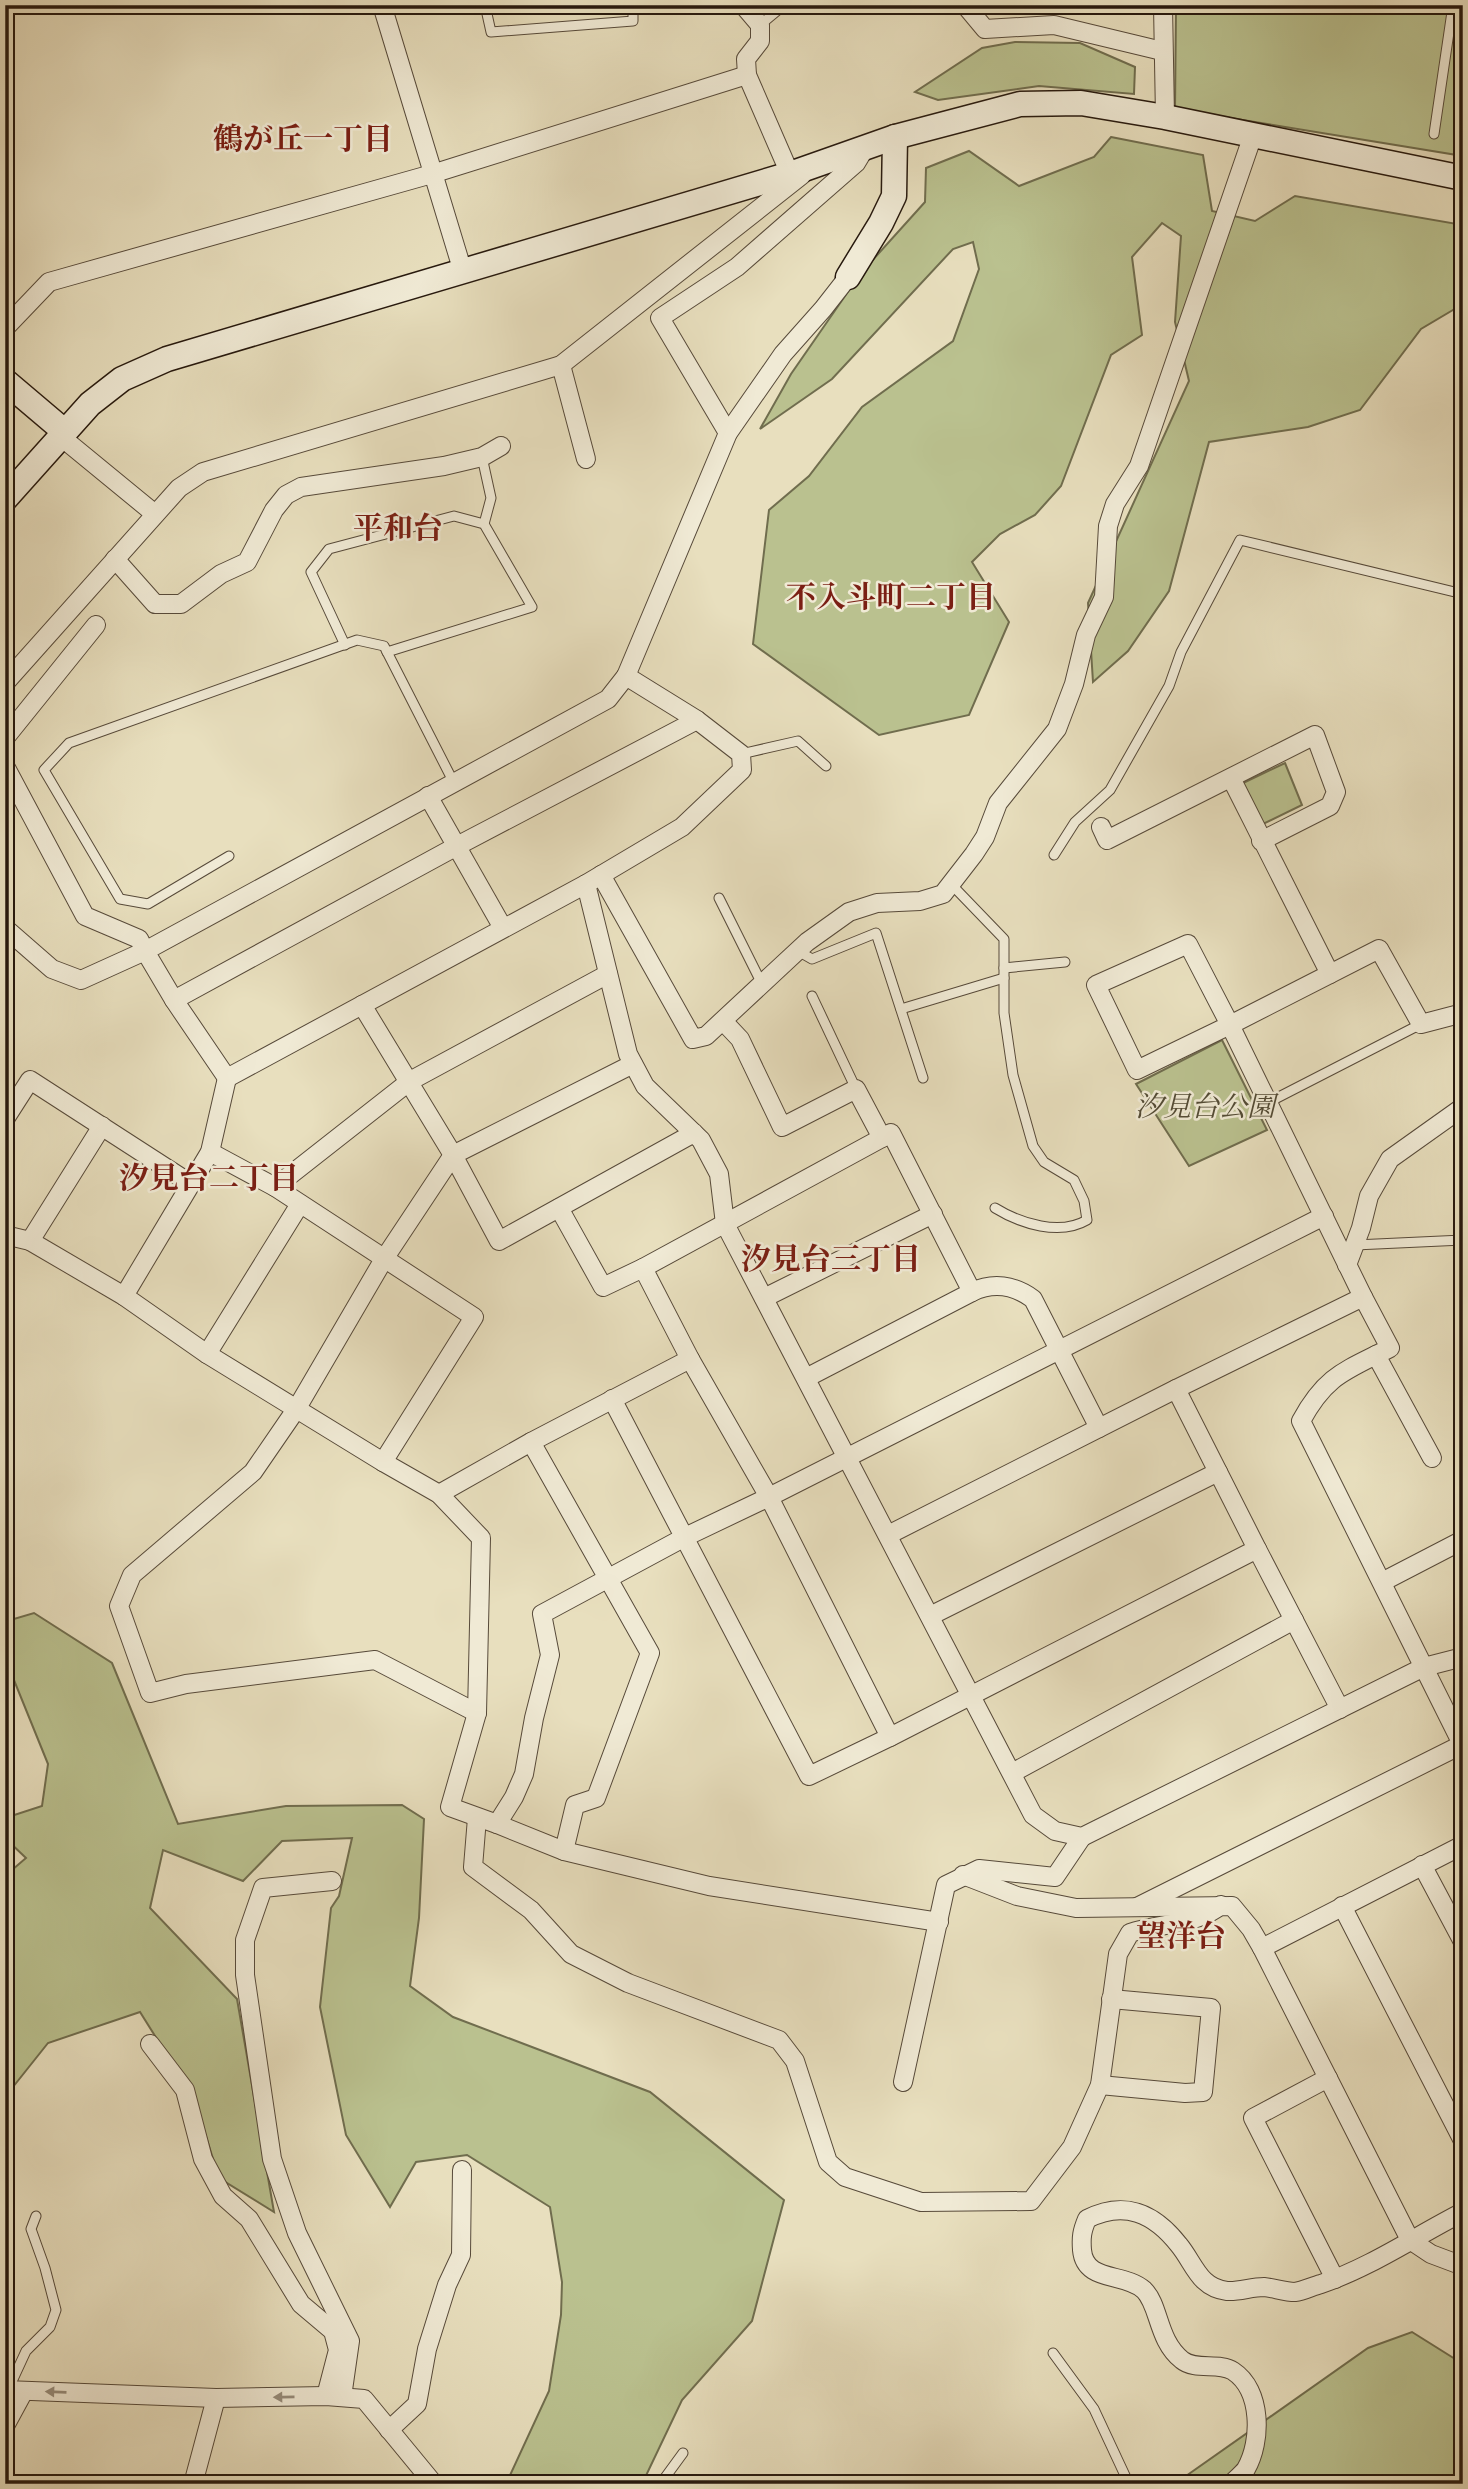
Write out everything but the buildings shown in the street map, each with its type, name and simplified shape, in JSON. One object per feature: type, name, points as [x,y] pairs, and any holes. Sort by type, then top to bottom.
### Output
[{"type":"street","points":[[382,5],[463,272]]},
{"type":"street","points":[[743,5],[760,25],[760,41],[746,59],[747,75],[790,174]]},
{"type":"street","points":[[965,5],[985,29],[1054,25],[1163,51]]},
{"type":"street","points":[[1163,5],[1165,117]]},
{"type":"street","points":[[5,328],[49,282],[432,174],[747,75]]},
{"type":"street","points":[[5,499],[90,404],[122,379],[167,359],[790,174],[895,137],[1020,104],[1081,103],[1165,117],[1463,178]]},
{"type":"street","points":[[594,879],[693,1040],[706,1036],[798,951],[849,912],[877,903],[920,901],[943,894],[985,837],[998,803],[1057,729],[1074,684],[1086,635],[1104,597],[1108,526],[1115,503],[1139,466],[1253,135]]},
{"type":"street","points":[[5,928],[52,969],[81,980],[145,951],[608,699],[626,676],[728,433],[783,354],[848,276],[881,223],[894,196],[895,137]]},
{"type":"street","points":[[728,433],[660,318],[737,267],[856,163],[864,148]]},
{"type":"street","points":[[5,683],[179,488],[203,472],[561,365],[813,166]]},
{"type":"street","points":[[561,365],[586,459]]},
{"type":"street","points":[[5,381],[155,514]]},
{"type":"street","points":[[116,559],[155,604],[181,604],[221,574],[247,562],[274,510],[286,495],[301,487],[444,466],[482,457],[501,446]]},
{"type":"street","points":[[5,738],[96,625]]},
{"type":"street","points":[[227,1078],[594,879],[682,827],[741,770],[741,754],[697,720],[626,676]]},
{"type":"street","points":[[174,1000],[457,846],[697,720]]},
{"type":"street","points":[[1101,827],[1107,840],[1315,736],[1336,792],[1329,806],[1261,841]]},
{"type":"street","points":[[5,766],[85,916],[139,939],[174,1000],[227,1078],[210,1152],[124,1296]]},
{"type":"street","points":[[1231,778],[1330,974]]},
{"type":"street","points":[[428,796],[503,928]]},
{"type":"street","points":[[594,879],[608,974],[633,1065],[645,1086],[701,1139],[719,1174],[725,1224],[1033,1815],[1055,1831],[1082,1837]]},
{"type":"street","points":[[1137,1907],[1463,1745],[1301,1421],[1313,1398],[1334,1377],[1390,1348],[1230,1025],[1188,944],[1096,985],[1137,1070],[1230,1025],[1379,949],[1421,1024],[1463,1013]]},
{"type":"street","points":[[275,1186],[410,1081],[608,974]]},
{"type":"street","points":[[362,1005],[453,1155],[499,1241],[694,1133]]},
{"type":"street","points":[[723,1021],[740,1039],[782,1127],[856,1089],[882,1138]]},
{"type":"street","points":[[477,1713],[374,1660],[186,1684],[150,1693],[119,1606],[132,1575],[253,1472],[297,1408],[384,1259],[453,1155],[633,1065]]},
{"type":"street","points":[[5,1119],[30,1080],[191,1184]]},
{"type":"street","points":[[1347,1265],[1369,1196],[1390,1159],[1463,1107]]},
{"type":"street","points":[[30,1241],[102,1126]]},
{"type":"street","points":[[559,1208],[603,1287],[643,1268],[891,1133],[972,1293]]},
{"type":"street","points":[[210,1152],[275,1186],[474,1318],[383,1462]]},
{"type":"street","points":[[207,1354],[300,1204]]},
{"type":"street","points":[[764,1298],[933,1214]]},
{"type":"street","points":[[497,1825],[524,1774],[534,1718],[551,1655],[542,1614],[685,1537],[1324,1216]]},
{"type":"street","points":[[5,1235],[30,1241],[124,1296],[207,1354],[439,1494],[481,1538],[477,1713],[450,1807],[564,1851],[709,1886],[939,1922]]},
{"type":"street","points":[[643,1268],[690,1359],[769,1497],[890,1737]]},
{"type":"street","points":[[806,1378],[985,1286],[1002,1286],[1021,1290],[1033,1299],[1099,1428]]},
{"type":"street","points":[[887,1535],[1363,1297]]},
{"type":"street","points":[[1377,1355],[1432,1458]]},
{"type":"street","points":[[439,1494],[531,1441],[690,1359]]},
{"type":"street","points":[[1176,1389],[1340,1709]]},
{"type":"street","points":[[612,1399],[809,1776],[1257,1549]]},
{"type":"street","points":[[531,1441],[650,1653],[596,1798],[575,1805],[564,1851]]},
{"type":"street","points":[[930,1616],[1218,1472]]},
{"type":"street","points":[[1382,1582],[1463,1540]]},
{"type":"street","points":[[1012,1773],[1294,1619]]},
{"type":"street","points":[[903,2082],[946,1885],[979,1869],[1055,1877],[1082,1837],[1424,1667],[1463,1657]]},
{"type":"street","points":[[477,1818],[473,1867],[531,1910],[571,1954],[628,1983],[779,2040],[795,2061],[828,2162],[845,2177],[921,2202],[1031,2201],[1072,2147],[1100,2085],[1118,1954],[1130,1933],[1210,1915],[1221,1905]]},
{"type":"street","points":[[1262,1948],[1463,1844]]},
{"type":"street","points":[[1422,1865],[1463,1942]]},
{"type":"street","points":[[963,1875],[1017,1896],[1076,1908],[1232,1906],[1262,1948],[1410,2240],[1431,2254],[1463,2266]]},
{"type":"street","points":[[332,1881],[263,1888],[245,1940],[245,1975],[272,2160],[297,2234],[350,2341],[334,2396]]},
{"type":"street","points":[[1342,1906],[1463,2141]]},
{"type":"street","points":[[1100,2085],[1185,2093],[1203,2092],[1211,2008],[1111,1998]]},
{"type":"street","points":[[150,2044],[185,2090],[203,2159],[223,2196],[249,2219],[301,2304],[333,2330],[338,2350],[334,2396]]},
{"type":"street","points":[[1328,2078],[1253,2118],[1335,2279]]},
{"type":"street","points":[[389,2430],[417,2404],[427,2349],[447,2286],[461,2255],[462,2170]]},
{"type":"street","points":[[1231,2484],[1245,2470],[1254,2446],[1256,2403],[1245,2382],[1231,2370],[1184,2362],[1169,2346],[1144,2291],[1125,2281],[1093,2272],[1083,2259],[1080,2235],[1087,2219],[1105,2210],[1134,2211],[1157,2222],[1180,2245],[1194,2269],[1207,2284],[1226,2291],[1262,2287],[1296,2292],[1372,2263],[1463,2212]]},
{"type":"street","points":[[5,2426],[12,2391],[216,2398],[334,2396],[364,2399],[434,2484]]},
{"type":"street","points":[[193,2484],[216,2398]]},
{"type":"lane","points":[[485,5],[491,32],[632,21],[633,5]]},
{"type":"lane","points":[[760,25],[784,5]]},
{"type":"lane","points":[[1434,134],[1453,5]]},
{"type":"lane","points":[[482,457],[491,498],[484,524]]},
{"type":"lane","points":[[345,645],[311,572],[329,549],[454,516],[484,524],[532,607],[387,652]]},
{"type":"lane","points":[[1054,855],[1074,822],[1110,790],[1169,686],[1181,652],[1240,540],[1463,594]]},
{"type":"lane","points":[[229,856],[148,904],[120,899],[44,770],[69,743],[357,640],[384,646],[454,783]]},
{"type":"lane","points":[[741,754],[798,741],[826,766]]},
{"type":"lane","points":[[951,884],[1004,939],[1004,1013],[1013,1075],[1033,1146],[1044,1162],[1074,1180],[1084,1201],[1087,1220],[1074,1228],[1050,1227],[1014,1220],[995,1208]]},
{"type":"lane","points":[[719,898],[763,984]]},
{"type":"lane","points":[[798,951],[813,959],[876,933],[923,1078]]},
{"type":"lane","points":[[901,1009],[1004,973],[1065,962]]},
{"type":"lane","points":[[812,996],[856,1089]]},
{"type":"lane","points":[[1267,1103],[1421,1024]]},
{"type":"lane","points":[[1355,1245],[1463,1240]]},
{"type":"lane","points":[[12,2391],[26,2351],[50,2327],[56,2311],[31,2228],[36,2216]]},
{"type":"lane","points":[[1053,2353],[1094,2409],[1129,2484]]},
{"type":"lane","points":[[665,2484],[664,2479],[683,2453]]},
{"type":"green space","points":[[1176,5],[1463,5],[1463,156],[1175,109]]},
{"type":"green space","points":[[1015,42],[1080,43],[1135,67],[1134,94],[1039,86],[938,100],[915,92],[982,48]]},
{"type":"green space","points":[[1111,137],[1203,155],[1212,211],[1255,221],[1295,196],[1463,225],[1463,304],[1421,329],[1360,410],[1308,427],[1209,442],[1169,591],[1128,651],[1093,682],[1088,603],[1189,381],[1175,322],[1181,236],[1162,223],[1132,257],[1142,335],[1111,355],[1061,486],[1035,515],[1000,534],[972,562],[1009,622],[969,715],[879,735],[753,644],[769,510],[809,476],[862,407],[953,341],[979,269],[973,242],[953,249],[832,379],[760,429],[791,374],[861,273],[925,202],[926,168],[969,151],[1019,186],[1094,157]]},
{"type":"green space","points":[[1285,763],[1302,805],[1261,825],[1241,784]]},
{"type":"green space","name":"汐見台公園","points":[[1222,1040],[1267,1130],[1189,1166],[1136,1084]]},
{"type":"green space","points":[[34,1613],[112,1663],[178,1824],[286,1806],[402,1805],[424,1819],[419,1918],[410,1986],[453,2017],[650,2092],[784,2200],[752,2321],[682,2400],[642,2484],[506,2484],[549,2391],[561,2315],[562,2282],[550,2207],[467,2155],[416,2162],[390,2207],[346,2135],[320,2007],[331,1908],[339,1896],[352,1838],[282,1841],[243,1881],[163,1850],[150,1908],[237,1999],[274,2212],[219,2178],[194,2098],[140,2012],[48,2043],[5,2097],[5,1876],[26,1858],[5,1838],[5,1818],[42,1806],[48,1764],[5,1658],[7,1621]]},
{"type":"green space","points":[[1412,2332],[1463,2364],[1463,2484],[1186,2484],[1186,2476],[1368,2348]]},
{"type":"district","name":"鶴が丘一丁目","points":[[303,138]]},
{"type":"district","name":"平和台","points":[[398,527]]},
{"type":"district","name":"不入斗町二丁目","points":[[891,596]]},
{"type":"district","name":"汐見台二丁目","points":[[209,1177]]},
{"type":"district","name":"汐見台三丁目","points":[[831,1258]]},
{"type":"district","name":"望洋台","points":[[1181,1935]]}]
